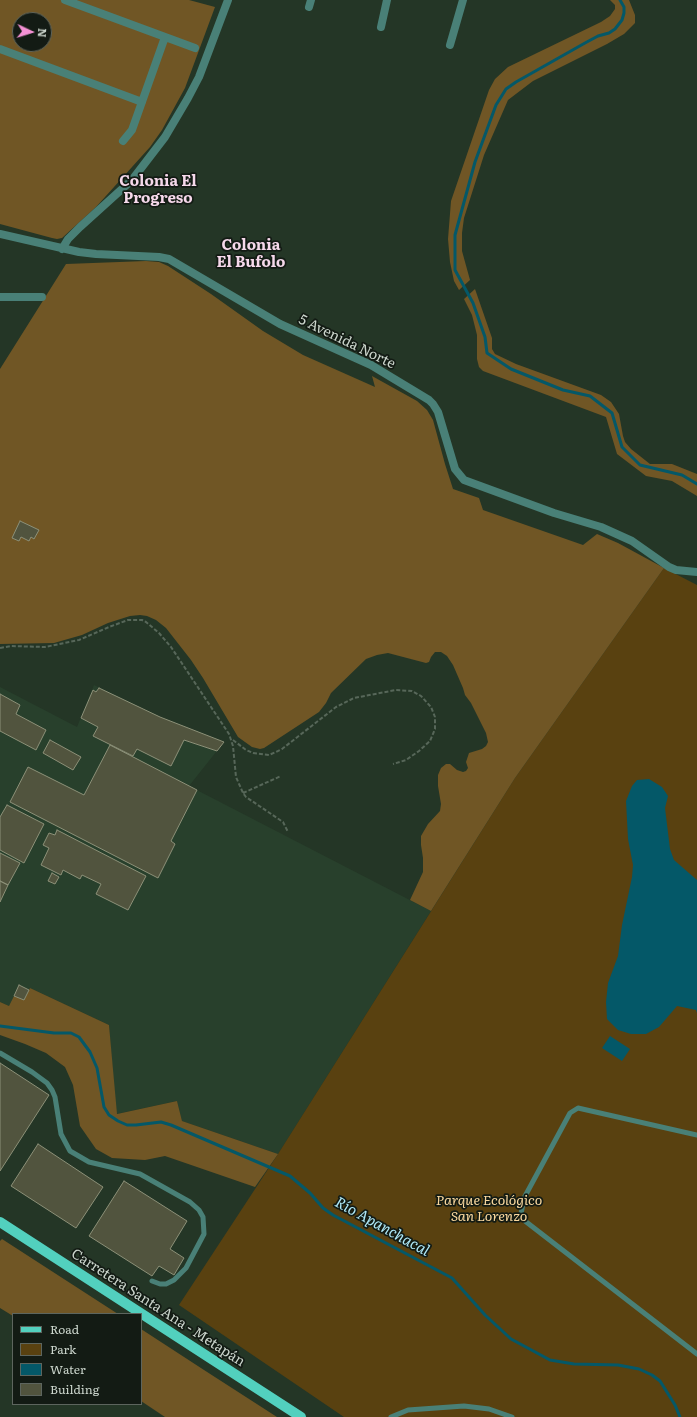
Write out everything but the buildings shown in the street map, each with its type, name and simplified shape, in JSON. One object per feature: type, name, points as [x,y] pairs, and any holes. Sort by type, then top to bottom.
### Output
[{"type":"main road","name":"Carretera Santa Ana - Metapán","points":[[0,1222],[140,1313]]},
{"type":"main road","name":"Carretera Santa Ana - Metapán","points":[[142,1314],[301,1417]]},
{"type":"street","points":[[65,0],[195,48]]},
{"type":"street","points":[[62,249],[68,239],[80,227],[132,180],[165,137],[199,77],[228,0]]},
{"type":"street","points":[[381,27],[387,0]]},
{"type":"street","points":[[450,45],[463,0]]},
{"type":"street","points":[[123,141],[132,130],[166,37]]},
{"type":"street","points":[[0,49],[142,102]]},
{"type":"street","name":"5 Avenida Norte","points":[[0,234],[62,249],[96,254],[159,257],[169,259],[275,322],[301,335],[371,365],[429,400],[438,412],[455,469],[464,480],[554,513],[601,526],[632,541],[669,567],[676,570],[697,572]]},
{"type":"street","points":[[0,296],[42,297]]},
{"type":"lane","points":[[0,1053],[32,1072],[47,1083],[52,1090],[55,1097],[60,1134],[70,1151],[89,1162],[121,1169],[145,1177],[190,1202],[199,1210],[204,1221],[204,1234],[186,1268],[174,1280],[166,1284],[160,1284],[152,1281]]},
{"type":"lane","points":[[697,1135],[578,1108],[570,1113],[524,1198],[521,1214],[525,1221],[697,1354]]},
{"type":"lane","points":[[391,1417],[408,1410],[464,1406],[489,1409],[512,1417]]},
{"type":"path","points":[[0,648],[11,646],[45,648],[79,640],[109,626],[128,620],[142,620],[159,633],[171,647],[232,740],[253,753],[269,755],[282,749],[336,707],[354,698],[396,690],[412,691],[421,696],[431,707],[435,717],[435,729],[430,741],[419,751],[406,760],[393,764]]},
{"type":"path","points":[[232,740],[236,777],[246,797],[283,822],[288,832]]},
{"type":"path","points":[[243,792],[282,776]]},
{"type":"shaded area","points":[[0,0],[189,0],[215,7],[185,88],[162,130],[150,147],[96,207],[62,238],[52,238],[0,224]]},
{"type":"shaded area","points":[[610,0],[629,0],[635,15],[635,23],[624,34],[533,81],[508,100],[484,155],[464,218],[462,251],[470,280],[459,290],[454,281],[450,262],[448,239],[451,201],[489,90],[495,79],[508,67],[601,22],[610,16],[615,9],[615,5]]},
{"type":"shaded area","points":[[146,261],[159,262],[168,266],[263,331],[303,355],[375,387],[372,376],[417,401],[427,410],[433,420],[453,489],[479,498],[483,510],[583,545],[597,534],[618,543],[664,568],[515,778],[431,911],[410,900],[423,872],[421,836],[428,824],[440,811],[441,804],[438,775],[441,768],[446,764],[450,764],[457,770],[463,772],[466,771],[468,768],[466,762],[469,753],[482,749],[488,742],[486,733],[471,703],[465,695],[453,665],[447,656],[441,652],[435,652],[429,662],[426,663],[388,653],[366,659],[331,693],[319,712],[264,748],[260,749],[252,747],[238,737],[191,660],[166,628],[156,620],[147,616],[130,616],[108,623],[82,635],[54,643],[0,644],[0,369],[66,264]]},
{"type":"shaded area","points":[[475,289],[492,338],[492,349],[495,354],[516,364],[601,395],[611,402],[619,414],[625,442],[631,449],[650,464],[672,464],[697,474],[697,496],[672,481],[646,476],[617,454],[606,417],[483,371],[479,367],[477,359],[477,335],[472,315],[464,299]]},
{"type":"shaded area","points":[[94,685],[160,717],[224,742],[189,786],[431,911],[278,1154],[182,1121],[177,1101],[116,1114],[109,1025],[30,988],[24,1000],[9,1006],[0,1002],[0,687],[77,727]]},
{"type":"shaded area","points":[[30,988],[109,1025],[117,1114],[177,1101],[182,1121],[278,1154],[255,1187],[165,1156],[145,1160],[112,1158],[96,1149],[80,1126],[73,1085],[65,1067],[46,1053],[0,1035],[0,1002],[9,1006],[14,996],[24,1000]]},
{"type":"shaded area","points":[[2,1239],[116,1313],[12,1313],[12,1315],[0,1308],[0,1241]]},
{"type":"shaded area","points":[[142,1330],[277,1417],[165,1417],[142,1402]]},
{"type":"green space","name":"Parque Ecológico San Lorenzo","points":[[664,568],[697,585],[697,1417],[344,1417],[179,1305],[278,1154],[515,778]]},
{"type":"water","points":[[649,779],[662,787],[668,796],[665,808],[670,849],[674,860],[697,880],[697,1013],[696,1010],[677,1006],[659,1027],[646,1034],[631,1034],[618,1030],[607,1019],[606,1002],[608,983],[618,956],[622,925],[632,877],[633,865],[628,839],[626,801],[632,786],[637,780]]},
{"type":"water","points":[[610,1036],[630,1049],[622,1061],[602,1048]]},
{"type":"waterway","points":[[620,0],[624,7],[624,13],[622,20],[615,29],[609,33],[598,36],[516,82],[506,89],[496,105],[475,162],[455,235],[455,270],[473,303],[485,337],[487,353],[511,369],[563,390],[590,396],[612,413],[622,447],[640,465],[682,475],[697,484]]},
{"type":"waterway","name":"Río Apanchacal","points":[[0,1026],[54,1033],[71,1033],[79,1037],[90,1052],[97,1068],[104,1107],[109,1115],[118,1121],[127,1125],[161,1122],[171,1125],[290,1176],[310,1193],[323,1208],[333,1215],[452,1278],[485,1315],[511,1339],[550,1360],[574,1364],[618,1365],[639,1369],[652,1375],[660,1381],[675,1405],[680,1417]]},
{"type":"district","name":"Colonia El Progreso","points":[[158,190]]},
{"type":"district","name":"Colonia El Bufolo","points":[[251,254]]}]
